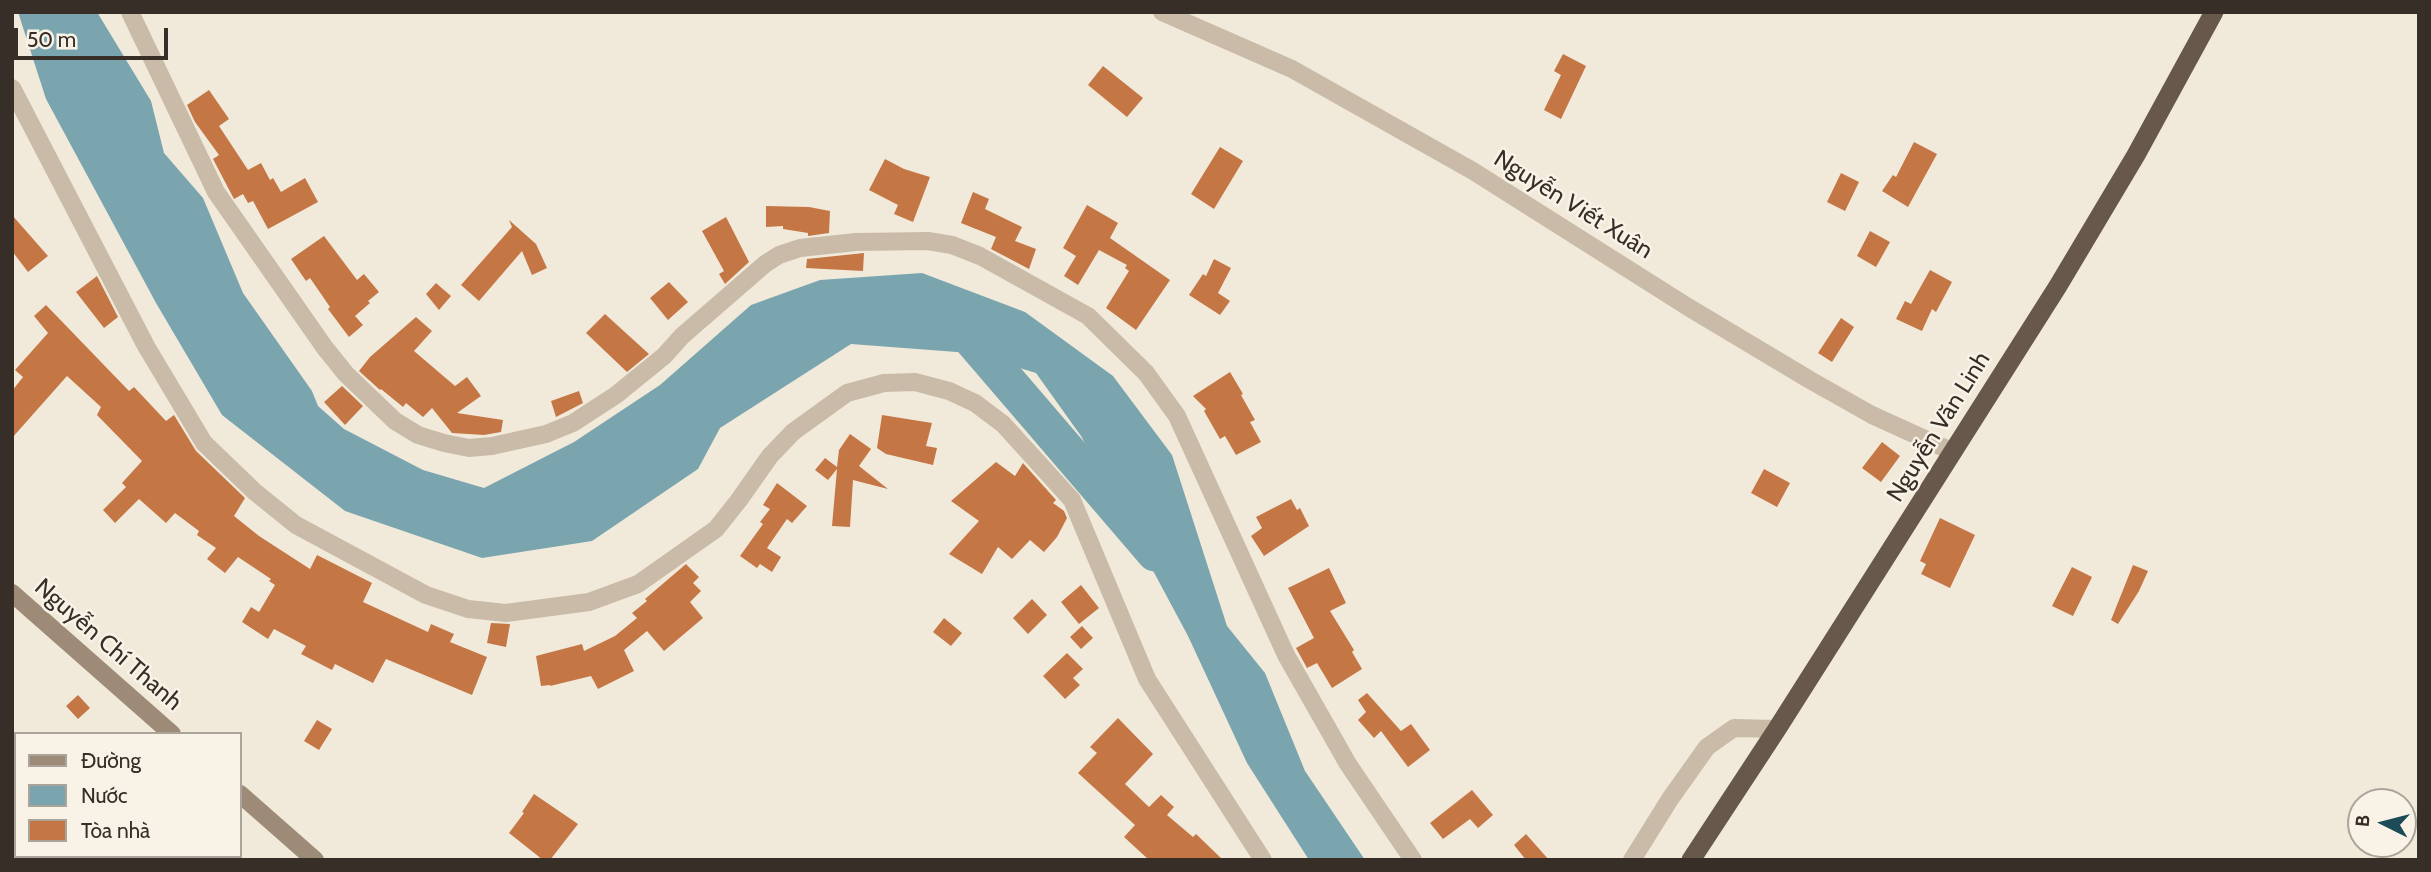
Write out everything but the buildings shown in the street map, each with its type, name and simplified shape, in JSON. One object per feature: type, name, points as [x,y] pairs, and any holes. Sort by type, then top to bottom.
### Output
[{"type":"highway","name":"Nguyễn Văn Linh","points":[[1691,860],[1777,729],[2079,250],[2136,155],[2214,12]]},
{"type":"main road","name":"Nguyễn Chí Thanh","points":[[12,593],[170,732]]},
{"type":"main road","points":[[242,796],[315,860]]},
{"type":"street","points":[[130,12],[216,192],[346,374],[395,421],[418,435],[469,448],[547,435],[573,423],[616,395],[664,356],[682,336],[765,264],[779,255],[800,248],[856,242],[928,241],[952,245],[981,256],[1088,316],[1146,373],[1177,416],[1286,655],[1348,764],[1413,860]]},
{"type":"street","name":"Nguyễn Viết Xuân","points":[[1161,12],[1303,75],[1473,171],[1688,307],[1810,380],[1872,415],[1951,451]]},
{"type":"street","points":[[12,88],[146,346],[204,443],[296,525],[426,595],[468,609],[506,613],[589,602],[638,584],[716,529],[770,456],[793,432],[847,393],[884,383],[915,382],[949,391],[975,403],[1003,424],[1072,500],[1147,679],[1263,860]]},
{"type":"street","points":[[1632,860],[1707,747],[1734,728],[1777,729]]},
{"type":"water","points":[[18,12],[97,12],[151,101],[164,153],[203,198],[243,293],[312,391],[318,406],[344,429],[423,470],[484,488],[574,442],[660,385],[751,305],[820,280],[922,273],[1025,312],[1113,376],[1172,455],[1227,626],[1265,673],[1305,771],[1365,860],[1309,860],[1247,763],[1188,636],[1081,436],[1036,373],[970,353],[851,344],[720,428],[698,469],[592,541],[482,558],[345,511],[222,415],[156,303],[46,99]]},
{"type":"waterway","points":[[956,321],[1155,553]]}]
